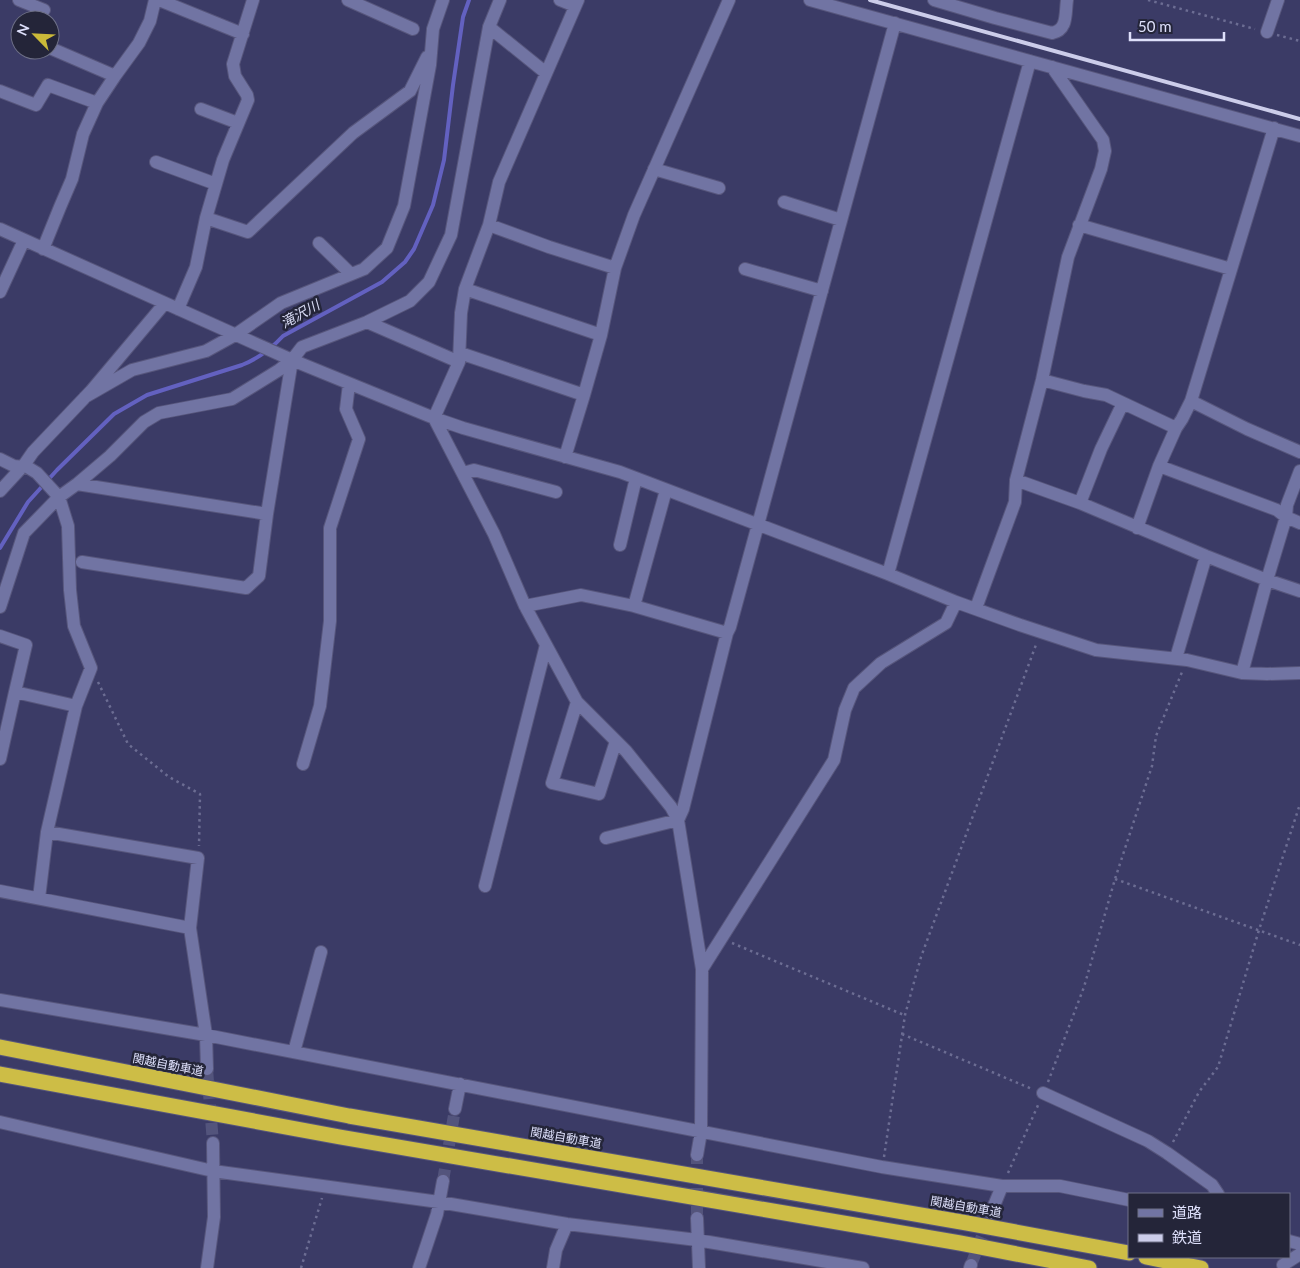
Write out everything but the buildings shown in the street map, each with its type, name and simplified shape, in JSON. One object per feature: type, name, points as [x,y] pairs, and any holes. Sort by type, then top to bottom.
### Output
[{"type":"highway","name":"関越自動車道","points":[[0,1047],[349,1116],[967,1222],[1128,1253]]},
{"type":"highway","points":[[0,1074],[340,1137],[960,1242],[1088,1268]]},
{"type":"highway","points":[[1151,1258],[1201,1268]]},
{"type":"street","points":[[19,0],[44,10]]},
{"type":"street","points":[[43,249],[72,179],[83,134],[97,103],[139,43],[150,21],[155,0]]},
{"type":"street","points":[[159,0],[243,34]]},
{"type":"street","points":[[178,309],[196,267],[206,218],[223,160],[248,100],[247,94],[235,76],[233,64],[253,0]]},
{"type":"street","points":[[348,0],[413,29]]},
{"type":"street","points":[[85,398],[132,370],[206,351],[235,335],[281,303],[364,269],[387,248],[404,206],[430,65],[433,29],[443,0]]},
{"type":"street","points":[[0,607],[24,533],[57,495],[78,484],[110,456],[144,422],[159,413],[232,399],[280,370],[292,360],[302,347],[367,322],[410,301],[429,282],[451,235],[489,27],[500,0]]},
{"type":"street","points":[[560,0],[576,3],[499,182],[489,225],[465,289],[461,313],[459,357],[434,418],[494,534],[525,606],[577,702],[626,751],[671,807],[678,820],[702,970],[701,1132],[697,1155]]},
{"type":"street","points":[[565,457],[601,334],[615,268],[634,215],[729,0]]},
{"type":"street","points":[[810,0],[1300,136]]},
{"type":"street","points":[[934,0],[1052,34],[1059,32],[1063,27],[1067,0]]},
{"type":"street","points":[[1267,32],[1278,0]]},
{"type":"street","points":[[678,820],[690,787],[727,632],[730,627],[895,23]]},
{"type":"street","points":[[489,27],[546,73]]},
{"type":"street","points":[[206,218],[248,232],[353,133],[410,91],[432,48]]},
{"type":"street","points":[[60,52],[115,76]]},
{"type":"street","points":[[888,574],[1030,61]]},
{"type":"street","points":[[976,608],[1014,502],[1016,480],[1042,380],[1068,257],[1101,169],[1105,151],[1103,140],[1052,67]]},
{"type":"street","points":[[0,91],[36,105],[48,85],[97,103]]},
{"type":"street","points":[[201,109],[238,123]]},
{"type":"street","points":[[1137,528],[1159,466],[1176,428],[1191,401],[1274,128]]},
{"type":"street","points":[[156,162],[216,184]]},
{"type":"street","points":[[654,169],[719,188]]},
{"type":"street","points":[[784,202],[841,220]]},
{"type":"street","points":[[489,225],[615,268]]},
{"type":"street","points":[[1079,225],[1231,269]]},
{"type":"street","points":[[0,229],[292,360],[434,418],[463,428],[620,472],[1020,625],[1096,650],[1182,659],[1242,673],[1300,673]]},
{"type":"street","points":[[0,292],[24,240]]},
{"type":"street","points":[[319,243],[351,274]]},
{"type":"street","points":[[745,269],[822,291]]},
{"type":"street","points":[[465,289],[601,334]]},
{"type":"street","points":[[0,490],[24,466],[33,452],[85,398],[165,303]]},
{"type":"street","points":[[367,322],[459,357],[584,395]]},
{"type":"street","points":[[82,562],[246,588],[258,576],[292,360]]},
{"type":"street","points":[[1042,380],[1106,395],[1176,428]]},
{"type":"street","points":[[303,764],[320,706],[330,621],[330,528],[359,439],[346,409],[349,384]]},
{"type":"street","points":[[1191,401],[1247,429],[1300,452]]},
{"type":"street","points":[[1080,503],[1101,449],[1123,403]]},
{"type":"street","points":[[0,459],[14,466],[24,466],[37,473],[57,495],[68,526],[70,590],[74,626],[91,668],[76,706],[47,832],[39,898]]},
{"type":"street","points":[[1159,466],[1277,510],[1286,517],[1300,523]]},
{"type":"street","points":[[463,474],[474,470],[556,492]]},
{"type":"street","points":[[1242,673],[1286,517],[1287,505],[1300,471]]},
{"type":"street","points":[[620,545],[636,478]]},
{"type":"street","points":[[1016,480],[1080,503],[1206,556],[1300,591]]},
{"type":"street","points":[[78,484],[267,514]]},
{"type":"street","points":[[634,606],[666,490]]},
{"type":"street","points":[[1182,659],[1206,556]]},
{"type":"street","points":[[525,606],[581,595],[634,606],[727,632]]},
{"type":"street","points":[[702,970],[834,760],[845,710],[854,688],[880,663],[946,623],[956,602]]},
{"type":"street","points":[[0,636],[26,645],[0,759]]},
{"type":"street","points":[[485,886],[546,645]]},
{"type":"street","points":[[15,692],[76,706]]},
{"type":"street","points":[[577,702],[552,784],[599,794],[616,741]]},
{"type":"street","points":[[606,838],[678,820]]},
{"type":"street","points":[[47,832],[198,858],[190,928],[206,1035],[207,1069]]},
{"type":"street","points":[[0,891],[190,928]]},
{"type":"street","points":[[294,1052],[321,952]]},
{"type":"street","points":[[0,1000],[206,1035],[882,1167],[1002,1186],[1060,1186],[1128,1200]]},
{"type":"street","points":[[455,1109],[460,1084]]},
{"type":"street","points":[[1043,1093],[1148,1141],[1212,1185],[1217,1193]]},
{"type":"street","points":[[0,1122],[213,1171],[439,1202],[567,1224],[697,1240],[863,1268]]},
{"type":"street","points":[[207,1268],[214,1217],[213,1143]]},
{"type":"street","points":[[420,1268],[437,1214],[443,1181]]},
{"type":"street","points":[[991,1213],[1002,1186]]},
{"type":"street","points":[[696,1218],[699,1268]]},
{"type":"street","points":[[553,1268],[556,1250],[567,1224]]},
{"type":"street","points":[[1283,1265],[1300,1254]]},
{"type":"path","points":[[1148,0],[1300,41]]},
{"type":"path","points":[[882,1167],[904,1015],[921,957],[1040,631]]},
{"type":"path","points":[[1002,1186],[1043,1093],[1084,987],[1115,879],[1152,766],[1156,736],[1182,659]]},
{"type":"path","points":[[91,668],[128,744],[169,777],[200,794],[198,858]]},
{"type":"path","points":[[1167,1153],[1199,1092],[1218,1067],[1259,930],[1300,804]]},
{"type":"path","points":[[1115,879],[1300,945]]},
{"type":"path","points":[[721,939],[904,1015]]},
{"type":"path","points":[[902,1034],[1043,1093]]},
{"type":"path","points":[[301,1268],[326,1186]]},
{"type":"waterway","name":"滝沢川","points":[[0,548],[28,502],[57,470],[114,414],[147,395],[253,360],[283,336],[382,282],[405,262],[414,249],[433,205],[444,160],[463,17],[469,0]]},
{"type":"tunnel","points":[[207,1069],[213,1143]]},
{"type":"tunnel","points":[[443,1181],[455,1109]]},
{"type":"tunnel","points":[[697,1155],[697,1218]]},
{"type":"tunnel","points":[[971,1265],[991,1213]]},
{"type":"railway","points":[[870,0],[1300,119]]}]
